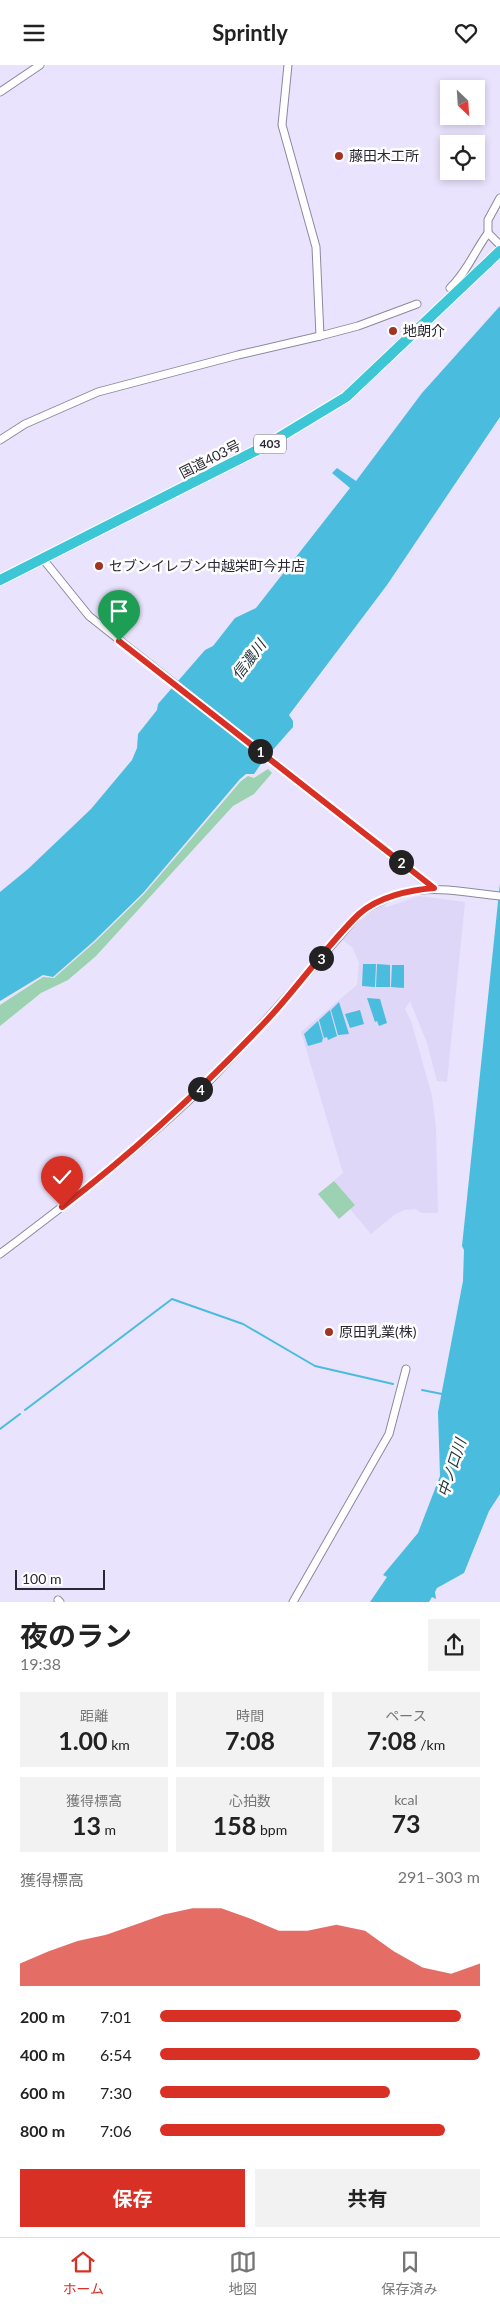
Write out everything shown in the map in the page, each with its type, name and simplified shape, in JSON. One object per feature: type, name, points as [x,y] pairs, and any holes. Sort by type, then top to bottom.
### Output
[{"type":"highway","name":"国道403号","points":[[0,580],[265,447],[346,397],[500,251]]},
{"type":"street","points":[[3,90],[40,65]]},
{"type":"street","points":[[288,65],[282,125],[316,247],[320,336]]},
{"type":"street","points":[[450,288],[461,277],[476,249],[488,233],[488,220],[500,198]]},
{"type":"street","points":[[488,233],[500,245]]},
{"type":"street","points":[[0,440],[25,424],[98,392],[358,326],[417,305]]},
{"type":"street","points":[[43,559],[89,616],[434,888]]},
{"type":"street","points":[[0,1254],[119,1163],[182,1106],[267,1019],[360,914],[394,896],[434,888],[500,896]]},
{"type":"street","points":[[293,1602],[388,1434],[406,1369]]},
{"type":"shaded area","points":[[419,896],[465,902],[447,1082],[437,1081],[427,1043],[410,1001],[405,1009],[411,1021],[432,1096],[436,1128],[438,1213],[421,1213],[416,1209],[404,1210],[394,1215],[371,1234],[350,1209],[355,1205],[334,1181],[343,1173],[301,1032],[357,985],[359,963],[353,948],[343,940],[361,919],[383,905],[387,907]]},
{"type":"green space","points":[[268,769],[272,773],[254,794],[233,806],[96,956],[68,980],[41,993],[0,1026],[0,1005],[43,977],[54,978],[95,942],[144,894],[241,781],[248,776],[254,778]]},
{"type":"green space","points":[[334,1181],[355,1205],[339,1219],[318,1194]]},
{"type":"water","name":"信濃川","points":[[500,306],[500,417],[387,585],[289,715],[293,721],[293,727],[254,774],[246,774],[240,779],[143,893],[94,941],[53,977],[43,975],[0,1001],[0,892],[28,869],[91,809],[132,760],[137,748],[138,734],[157,710],[158,704],[205,650],[213,646],[235,618],[256,608],[350,488],[332,473],[337,468],[356,481],[422,393]]},
{"type":"water","name":"中ノ口川","points":[[500,883],[500,1494],[489,1511],[464,1573],[437,1588],[435,1592],[436,1599],[432,1597],[429,1602],[370,1602],[387,1577],[383,1575],[418,1533],[440,1476],[438,1412],[463,1281],[464,1250],[462,1246]]},
{"type":"water","points":[[363,964],[376,964],[375,987],[362,986]]},
{"type":"water","points":[[377,964],[390,965],[390,987],[376,987]]},
{"type":"water","points":[[392,965],[404,965],[404,988],[391,987]]},
{"type":"water","points":[[367,998],[380,999],[387,1023],[379,1026],[377,1021],[375,1022]]},
{"type":"water","points":[[339,1002],[349,1034],[338,1035],[331,1010]]},
{"type":"water","points":[[330,1010],[337,1036],[328,1040],[327,1037],[324,1038],[319,1020]]},
{"type":"water","points":[[360,1010],[364,1024],[350,1028],[345,1014]]},
{"type":"water","points":[[318,1021],[323,1038],[322,1042],[308,1046],[304,1034]]},
{"type":"waterway","points":[[25,1410],[172,1299],[243,1324],[315,1366],[393,1384]]},
{"type":"waterway","points":[[422,1390],[442,1394]]},
{"type":"waterway","points":[[0,1429],[20,1414]]},
{"type":"place","name":"藤田木工所","points":[[339,156]]},
{"type":"place","name":"地朗介","points":[[393,331]]},
{"type":"place","name":"セブンイレブン中越栄町今井店","points":[[99,566]]},
{"type":"place","name":"原田乳業(株)","points":[[329,1332]]},
{"type":"route","points":[[62,1207],[119,1163],[209,1081],[360,914],[394,896],[421,889],[434,888],[119,641]]}]
